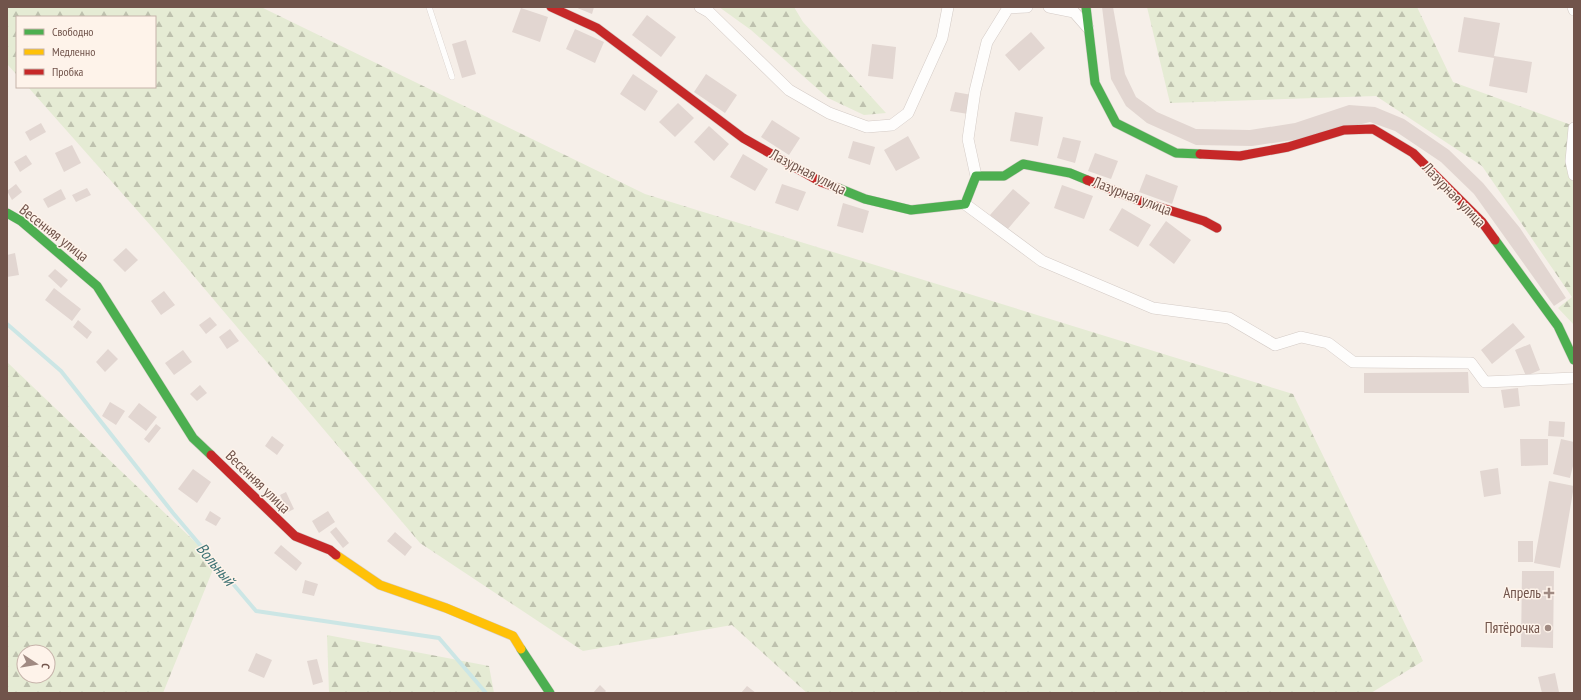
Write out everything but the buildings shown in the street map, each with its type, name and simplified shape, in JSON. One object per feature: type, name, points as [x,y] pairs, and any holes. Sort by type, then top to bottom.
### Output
[{"type":"street","name":"Лазурная улица","points":[[551,7],[597,28],[743,138],[820,182],[866,199],[911,210],[965,204]]},
{"type":"street","points":[[700,7],[709,12],[789,90],[829,114],[867,127],[892,124],[908,113],[942,38],[948,7]]},
{"type":"street","points":[[1027,7],[1008,8],[987,42],[975,91],[968,139],[976,176],[965,204],[1042,261],[1153,308],[1229,318],[1275,345],[1301,337],[1328,343],[1353,362],[1471,363],[1486,382],[1574,378]]},
{"type":"street","points":[[1049,7],[1074,12],[1088,28]]},
{"type":"street","name":"Лазурная улица","points":[[1086,7],[1095,83],[1116,123],[1176,153],[1240,156],[1288,147],[1344,130],[1373,129],[1413,153],[1482,222],[1558,326],[1574,360]]},
{"type":"street","points":[[1574,128],[1571,161],[1574,175]]},
{"type":"street","name":"Лазурная улица","points":[[976,176],[1004,176],[1022,164],[1070,173],[1146,203],[1204,222],[1217,228]]},
{"type":"street","name":"Весенняя улица","points":[[7,213],[21,221],[97,286],[193,438],[295,536],[330,550],[380,585],[446,608],[513,636],[550,693]]},
{"type":"lane","points":[[429,7],[452,77]]},
{"type":"green space","points":[[7,7],[261,7],[645,194],[1293,394],[1423,661],[1371,693],[807,693],[732,625],[583,651],[420,543],[159,235],[29,88],[156,88],[156,16],[16,16],[16,74],[7,64]]},
{"type":"green space","points":[[719,7],[794,7],[803,22],[886,113],[864,115],[828,98],[751,30]]},
{"type":"green space","points":[[1147,7],[1417,7],[1453,82],[1574,126],[1574,325],[1558,308],[1572,297],[1482,166],[1376,96],[1170,103]]},
{"type":"green space","points":[[7,362],[216,562],[163,693],[7,693]]},
{"type":"green space","points":[[327,635],[489,666],[494,693],[329,693]]},
{"type":"waterway","name":"Вольный","points":[[7,324],[61,371],[173,513],[256,611],[439,638],[486,693]]},
{"type":"traffic: fast","points":[[1086,7],[1095,83],[1116,123],[1176,153],[1200,154]]},
{"type":"traffic: fast","points":[[838,188],[865,199],[911,210],[965,204],[976,176],[1004,176],[1023,164],[1070,173],[1087,180]]},
{"type":"traffic: fast","points":[[7,213],[21,221],[97,286],[193,438],[211,455]]},
{"type":"traffic: fast","points":[[1495,240],[1558,326],[1574,360]]},
{"type":"traffic: fast","points":[[521,649],[550,693]]},
{"type":"traffic: slow","points":[[336,555],[380,585],[446,608],[513,636],[521,649]]},
{"type":"traffic: jam","points":[[551,7],[597,28],[743,138],[821,182],[838,188]]},
{"type":"traffic: jam","points":[[1200,154],[1240,156],[1288,147],[1344,130],[1373,129],[1413,153],[1482,222],[1495,240]]},
{"type":"traffic: jam","points":[[1087,180],[1146,203],[1204,221],[1217,228]]},
{"type":"traffic: jam","points":[[211,455],[295,536],[330,550],[336,555]]},
{"type":"place","name":"Апрель","points":[[1549,593]]},
{"type":"place","name":"Пятёрочка","points":[[1548,628]]}]
